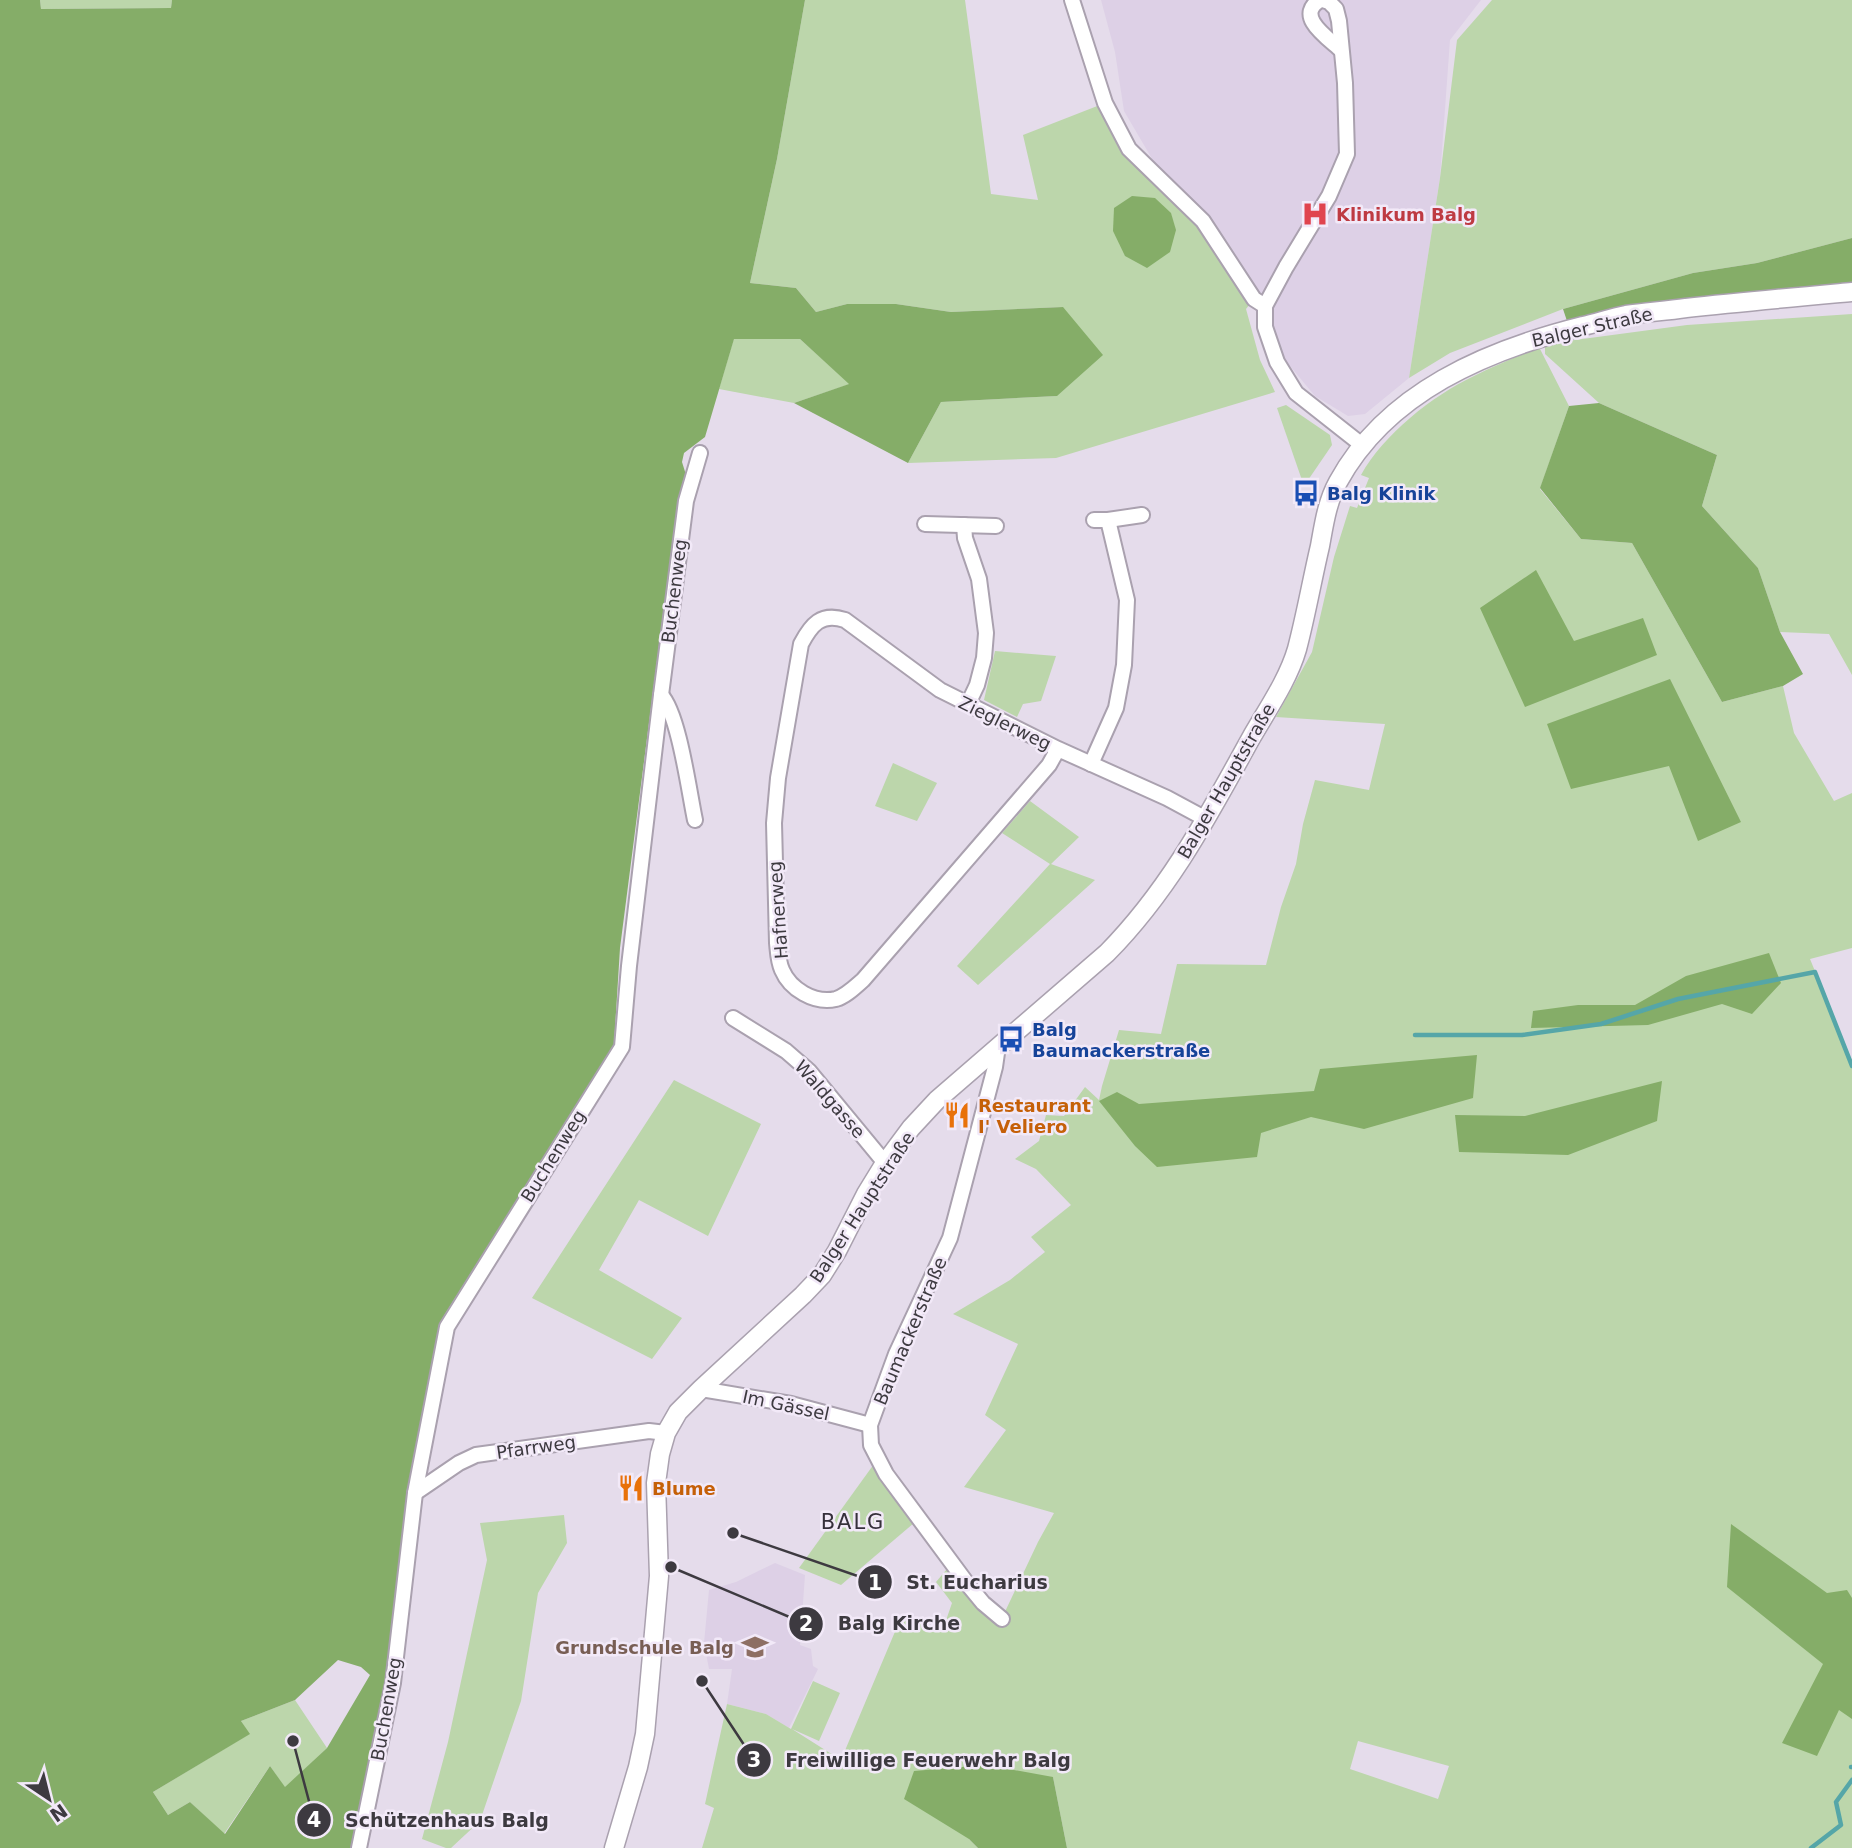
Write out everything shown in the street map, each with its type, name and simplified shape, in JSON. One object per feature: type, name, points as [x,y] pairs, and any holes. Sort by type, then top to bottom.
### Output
[{"type":"street","points":[[1072,0],[1105,103],[1129,149],[1203,222],[1254,299],[1265,306]]},
{"type":"street","points":[[1341,50],[1312,23],[1309,10],[1321,0],[1329,2],[1336,9],[1339,21],[1345,83],[1347,154],[1329,196],[1265,306],[1265,327],[1277,362],[1296,393],[1362,445]]},
{"type":"street","name":"Balger Straße","points":[[1362,445],[1391,414],[1432,385],[1503,350],[1542,336],[1626,315],[1852,292]]},
{"type":"street","name":"Balger Hauptstraße","points":[[614,1848],[645,1734],[659,1576],[656,1483],[666,1433],[678,1412],[701,1388],[822,1275],[866,1194],[911,1128],[937,1100],[1107,953],[1132,928],[1186,853],[1296,653],[1328,505],[1338,482],[1362,445]]},
{"type":"street","name":"Buchenweg","points":[[359,1848],[393,1683],[415,1493],[447,1327],[622,1046],[629,966],[686,501],[701,453]]},
{"type":"street","points":[[1091,764],[1116,708],[1124,666],[1127,600],[1101,520],[1142,515]]},
{"type":"street","points":[[925,524],[996,526]]},
{"type":"street","points":[[964,525],[965,538],[979,579],[986,633],[984,658],[977,685],[968,704]]},
{"type":"street","name":"Zieglerweg","points":[[816,624],[820,620],[835,617],[845,621],[940,690],[1206,819]]},
{"type":"street","name":"Hafnerweg","points":[[816,624],[801,645],[778,778],[774,823],[779,961],[790,983],[811,997],[836,999],[863,980],[1049,765],[1058,749]]},
{"type":"street","points":[[661,695],[668,706],[681,750],[695,820]]},
{"type":"street","name":"Waldgasse","points":[[733,1018],[786,1051],[809,1071],[885,1163]]},
{"type":"street","name":"Baumackerstraße","points":[[998,1046],[995,1067],[950,1238],[896,1354],[870,1425],[871,1445],[886,1474],[969,1586],[983,1603],[1002,1619]]},
{"type":"street","name":"Im Gässel","points":[[701,1388],[791,1404],[870,1425]]},
{"type":"street","name":"Pfarrweg","points":[[415,1493],[459,1463],[476,1455],[649,1431],[666,1433]]},
{"type":"shaded area","name":"Klinikum Balg","points":[[1101,0],[1481,0],[1450,40],[1440,178],[1409,378],[1365,414],[1348,416],[1315,396],[1285,360],[1254,299],[1168,186],[1124,111],[1115,52]]},
{"type":"shaded area","name":"Grundschule Balg","points":[[775,1563],[805,1575],[800,1645],[811,1649],[813,1666],[818,1669],[789,1728],[766,1714],[727,1704],[732,1669],[709,1669],[704,1643],[709,1590],[736,1582]]},
{"type":"green space","points":[[0,0],[40,0],[41,9],[171,8],[172,0],[805,0],[777,159],[750,283],[796,288],[816,312],[847,304],[896,304],[951,312],[1063,307],[1103,355],[1057,396],[941,402],[908,463],[794,403],[849,384],[800,339],[734,339],[705,437],[684,453],[682,462],[687,478],[679,503],[663,614],[620,948],[614,1045],[442,1319],[410,1491],[398,1638],[359,1848],[0,1848]],"holes":[[[338,1660],[361,1667],[370,1675],[327,1748],[285,1787],[270,1766],[225,1834],[190,1802],[168,1815],[153,1792],[250,1734],[241,1721],[295,1700]]]},
{"type":"green space","points":[[40,0],[172,0],[171,8],[41,9]]},
{"type":"green space","points":[[805,0],[965,0],[991,194],[1038,200],[1023,135],[1105,103],[1129,149],[1168,186],[1254,299],[1246,309],[1260,360],[1275,392],[1056,458],[908,463],[941,402],[1057,396],[1063,307],[951,312],[896,304],[847,304],[816,312],[796,288],[750,283],[777,159]]},
{"type":"green space","points":[[1492,0],[1852,0],[1852,238],[1757,263],[1693,273],[1563,309],[1450,353],[1409,378],[1440,178],[1457,40]]},
{"type":"green space","points":[[1132,196],[1155,198],[1171,213],[1176,230],[1170,252],[1147,268],[1125,256],[1113,231],[1114,208]]},
{"type":"green space","points":[[1852,238],[1852,288],[1568,324],[1563,309],[1693,273],[1757,263]]},
{"type":"green space","points":[[1852,314],[1852,675],[1829,634],[1780,632],[1758,568],[1702,506],[1717,455],[1599,403],[1545,354],[1545,344],[1687,325]]},
{"type":"green space","points":[[734,338],[800,339],[850,384],[794,403],[719,389]]},
{"type":"green space","points":[[1539,347],[1569,406],[1540,489],[1581,539],[1632,543],[1722,702],[1783,686],[1794,733],[1834,801],[1852,793],[1852,948],[1810,959],[1852,1061],[1852,1848],[1067,1848],[1053,1777],[969,1839],[978,1848],[702,1848],[714,1808],[705,1804],[727,1704],[766,1714],[791,1729],[813,1681],[840,1693],[819,1741],[792,1729],[841,1760],[902,1615],[942,1632],[952,1603],[936,1582],[952,1563],[1002,1618],[1054,1513],[964,1487],[1006,1430],[985,1415],[1018,1344],[953,1314],[1010,1280],[1045,1252],[1031,1237],[1071,1205],[1036,1169],[1015,1159],[1039,1141],[1046,1115],[1064,1116],[1085,1087],[1099,1100],[1119,1030],[1161,1034],[1177,964],[1266,965],[1281,907],[1296,864],[1315,780],[1369,790],[1385,724],[1276,717],[1312,652],[1334,557],[1350,506],[1357,508],[1369,478],[1361,475],[1382,445],[1426,405],[1458,384]],"holes":[[[1358,1741],[1449,1766],[1438,1799],[1350,1769]]]},
{"type":"green space","points":[[1599,403],[1717,455],[1702,506],[1758,568],[1780,632],[1803,674],[1783,686],[1722,702],[1632,543],[1581,539],[1540,488],[1569,406]]},
{"type":"green space","points":[[1286,405],[1330,435],[1332,445],[1304,486],[1277,408]]},
{"type":"green space","points":[[1536,570],[1574,641],[1643,618],[1657,655],[1525,707],[1480,608]]},
{"type":"green space","points":[[995,651],[1056,656],[1041,701],[1023,704],[1017,717],[984,700]]},
{"type":"green space","points":[[1670,679],[1741,822],[1698,841],[1669,766],[1571,789],[1547,724]]},
{"type":"green space","points":[[893,763],[937,783],[917,821],[875,806]]},
{"type":"green space","points":[[1030,801],[1079,837],[1051,864],[1095,880],[978,985],[957,966],[1050,864],[1002,833]]},
{"type":"green space","points":[[1769,953],[1781,983],[1752,1014],[1722,1004],[1648,1025],[1531,1028],[1533,1011],[1578,1005],[1635,1005],[1686,976]]},
{"type":"green space","points":[[1477,1055],[1473,1098],[1364,1129],[1311,1117],[1261,1133],[1257,1157],[1157,1167],[1135,1146],[1099,1101],[1117,1092],[1139,1104],[1314,1091],[1320,1069]]},
{"type":"green space","points":[[674,1080],[761,1124],[708,1236],[639,1200],[599,1270],[682,1318],[652,1359],[532,1298]]},
{"type":"green space","points":[[1662,1081],[1657,1121],[1568,1155],[1459,1152],[1455,1115],[1525,1116]]},
{"type":"green space","points":[[874,1464],[914,1523],[841,1585],[799,1568]]},
{"type":"green space","points":[[564,1515],[567,1543],[538,1593],[521,1701],[480,1821],[451,1848],[422,1839],[448,1742],[487,1560],[480,1523]]},
{"type":"green space","points":[[1731,1524],[1827,1593],[1847,1590],[1852,1598],[1852,1719],[1839,1710],[1817,1756],[1782,1743],[1823,1664],[1727,1587]]},
{"type":"green space","points":[[295,1700],[327,1748],[285,1788],[270,1766],[224,1834],[190,1802],[168,1815],[153,1792],[249,1734],[241,1721]]},
{"type":"green space","points":[[986,1765],[1053,1777],[1067,1848],[978,1848],[969,1839],[904,1799],[914,1771]]},
{"type":"waterway","points":[[1415,1035],[1522,1035],[1601,1024],[1678,999],[1815,972],[1852,1066]]},
{"type":"waterway","points":[[1811,1848],[1841,1825],[1836,1802],[1852,1780]]},
{"type":"place","name":"Klinikum Balg","points":[[1315,214]]},
{"type":"place","name":"Balg Klinik","points":[[1306,493]]},
{"type":"place","name":"Balg Baumackerstraße","points":[[1011,1039]]},
{"type":"place","name":"Restaurant I' Veliero","points":[[957,1115]]},
{"type":"place","name":"Blume","points":[[631,1488]]},
{"type":"place","name":"St. Eucharius","points":[[733,1533]]},
{"type":"place","name":"Balg Kirche","points":[[671,1567]]},
{"type":"place","name":"Grundschule Balg","points":[[755,1647]]},
{"type":"place","name":"Freiwillige Feuerwehr Balg","points":[[702,1681]]},
{"type":"place","name":"Schützenhaus Balg","points":[[293,1741]]},
{"type":"district","name":"BALG","points":[[853,1522]]}]
